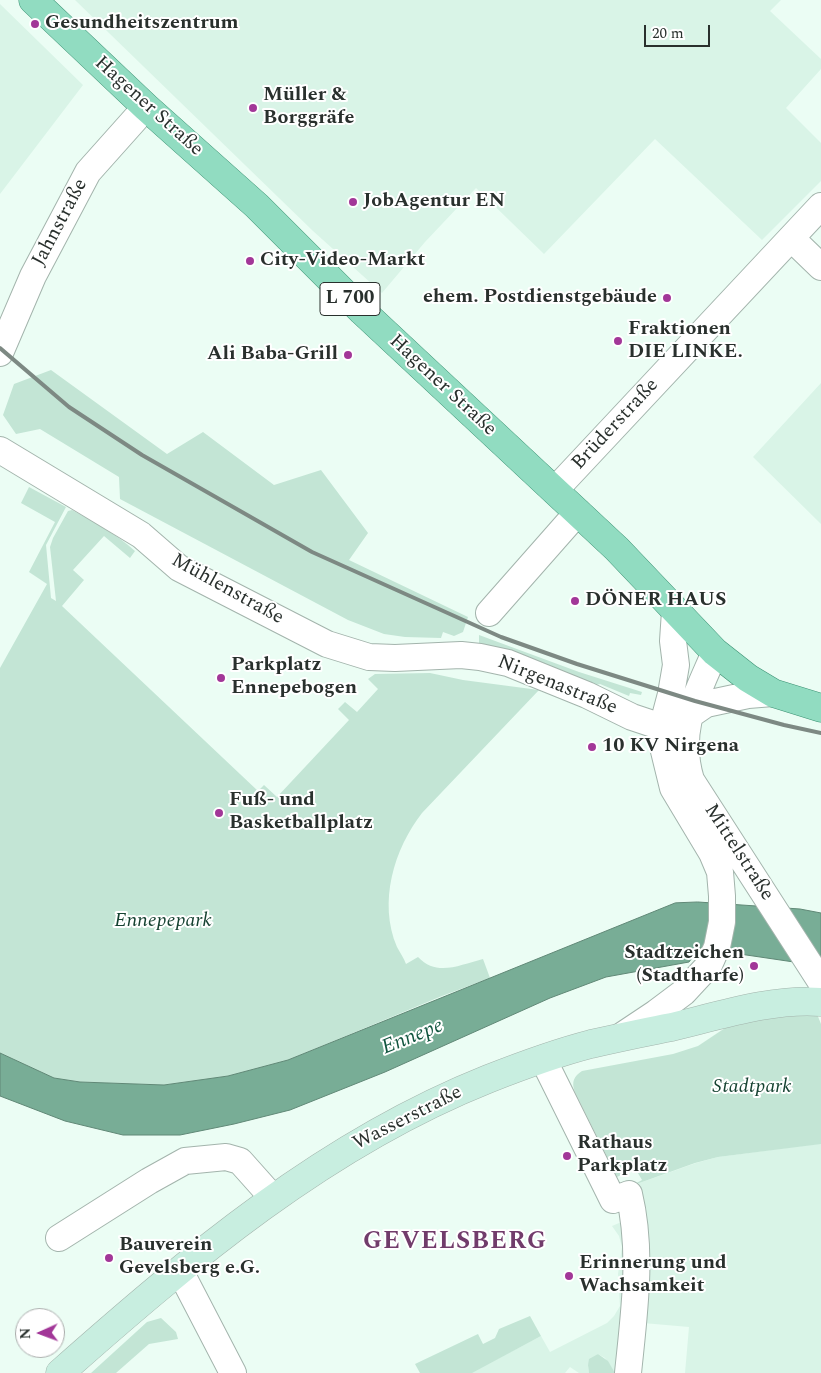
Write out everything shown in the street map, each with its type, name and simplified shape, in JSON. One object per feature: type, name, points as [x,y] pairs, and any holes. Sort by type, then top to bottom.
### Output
[{"type":"main road","name":"Hagener Straße","points":[[33,0],[146,107],[257,206],[362,311],[617,549],[715,652],[748,678],[773,693],[821,708]]},
{"type":"main road","name":"Wasserstraße","points":[[60,1373],[180,1270],[273,1198],[352,1147],[421,1109],[487,1079],[543,1058],[589,1044],[781,1003],[821,1002]]},
{"type":"street","name":"Jahnstraße","points":[[0,353],[33,276],[88,172],[146,107]]},
{"type":"street","name":"Brüderstraße","points":[[555,490],[821,206]]},
{"type":"street","points":[[791,238],[821,267]]},
{"type":"street","name":"Mühlenstraße","points":[[0,450],[141,535],[179,568],[328,644],[369,657],[419,657]]},
{"type":"street","points":[[489,613],[578,512]]},
{"type":"street","name":"Mittelstraße","points":[[675,612],[673,641],[676,665],[671,694],[685,745],[687,766],[691,780],[816,974]]},
{"type":"street","name":"Mittelstraße","points":[[620,1038],[684,992],[709,965],[717,947],[722,922],[720,872],[712,853],[673,788],[662,743],[679,726],[715,652]]},
{"type":"street","name":"Nirgenastraße","points":[[419,657],[462,655],[508,664],[579,691],[632,718],[679,726]]},
{"type":"street","points":[[679,726],[706,704],[748,695],[773,693]]},
{"type":"street","points":[[543,1058],[613,1200],[629,1194],[635,1216],[637,1243],[636,1274],[628,1373]]},
{"type":"street","points":[[59,1238],[148,1181],[185,1160],[226,1156],[240,1161],[273,1198]]},
{"type":"street","points":[[180,1270],[233,1373]]},
{"type":"shaded area","points":[[75,0],[781,0],[770,11],[821,59],[821,69],[786,108],[821,143],[821,181],[762,240],[655,139],[544,254],[476,188],[425,242],[382,293],[313,231]]},
{"type":"shaded area","points":[[0,4],[83,85],[0,194]]},
{"type":"shaded area","points":[[821,383],[821,524],[753,457]]},
{"type":"shaded area","points":[[821,1117],[821,1373],[685,1373],[689,1327],[643,1323],[615,1373],[605,1358],[598,1354],[588,1365],[589,1373],[579,1373],[570,1367],[565,1373],[470,1373],[541,1336],[550,1352],[607,1323],[614,1316],[620,1306],[618,1274],[622,1247],[619,1236],[612,1226],[631,1218],[631,1186],[718,1157],[816,1144]]},
{"type":"green space","points":[[51,370],[167,454],[203,432],[274,485],[321,470],[368,533],[349,560],[468,617],[463,632],[454,636],[443,632],[441,638],[405,637],[384,634],[348,620],[120,499],[119,477],[40,429],[16,434],[3,415],[14,384]]},
{"type":"green space","name":"Ennepepark","points":[[29,487],[66,507],[46,545],[51,598],[56,601],[50,547],[68,511],[72,510],[97,524],[135,551],[130,558],[104,536],[73,570],[84,580],[62,606],[258,791],[264,785],[277,797],[349,720],[338,709],[345,702],[357,712],[378,689],[368,679],[375,674],[430,673],[463,680],[539,690],[422,813],[412,827],[397,859],[389,894],[391,930],[406,964],[418,957],[433,967],[449,968],[483,959],[490,978],[288,1060],[228,1076],[164,1085],[80,1082],[54,1078],[0,1053],[0,668],[47,584],[29,572],[55,522],[21,503]]},
{"type":"green space","points":[[479,635],[579,672],[642,692],[641,695],[630,693],[629,696],[600,684],[593,686],[479,647]]},
{"type":"green space","name":"Stadtpark","points":[[788,1014],[817,1014],[821,1024],[821,1144],[718,1157],[695,1163],[631,1186],[642,1180],[635,1168],[617,1177],[575,1092],[573,1082],[577,1075],[582,1071],[673,1054],[698,1046],[728,1026]]},
{"type":"green space","points":[[530,1316],[541,1336],[472,1373],[420,1373],[415,1364],[478,1334],[483,1344],[495,1338],[499,1329]]},
{"type":"green space","points":[[161,1318],[176,1332],[178,1339],[149,1344],[116,1373],[91,1373],[147,1322]]},
{"type":"green space","points":[[598,1354],[608,1361],[615,1373],[589,1373],[589,1359]]},
{"type":"water","name":"Ennepe","points":[[698,902],[800,909],[821,913],[821,966],[699,948],[689,962],[606,977],[550,998],[385,1072],[290,1110],[180,1135],[123,1135],[65,1121],[0,1096],[0,1053],[54,1078],[80,1082],[164,1085],[228,1076],[288,1060],[675,903]]},
{"type":"railway","points":[[0,348],[69,407],[142,455],[312,552],[501,637],[577,664],[695,701],[821,733]]},
{"type":"place","name":"Gesundheitszentrum","points":[[35,24]]},
{"type":"place","name":"Müller & Borggräfe","points":[[253,108]]},
{"type":"place","name":"JobAgentur EN","points":[[353,202]]},
{"type":"place","name":"City-Video-Markt","points":[[250,261]]},
{"type":"place","name":"ehem. Postdienstgebäude","points":[[667,298]]},
{"type":"place","name":"Fraktionen DIE LINKE.","points":[[618,341]]},
{"type":"place","name":"Ali Baba-Grill","points":[[348,355]]},
{"type":"place","name":"DÖNER HAUS","points":[[575,601]]},
{"type":"place","name":"Parkplatz Ennepebogen","points":[[221,678]]},
{"type":"place","name":"10 KV Nirgena","points":[[592,747]]},
{"type":"place","name":"Fuß- und Basketballplatz","points":[[219,813]]},
{"type":"place","name":"Stadtzeichen (Stadtharfe)","points":[[754,966]]},
{"type":"place","name":"Rathaus Parkplatz","points":[[567,1156]]},
{"type":"place","name":"Bauverein Gevelsberg e.G.","points":[[109,1258]]},
{"type":"place","name":"Erinnerung und Wachsamkeit","points":[[569,1276]]},
{"type":"district","name":"GEVELSBERG","points":[[455,1243]]}]
